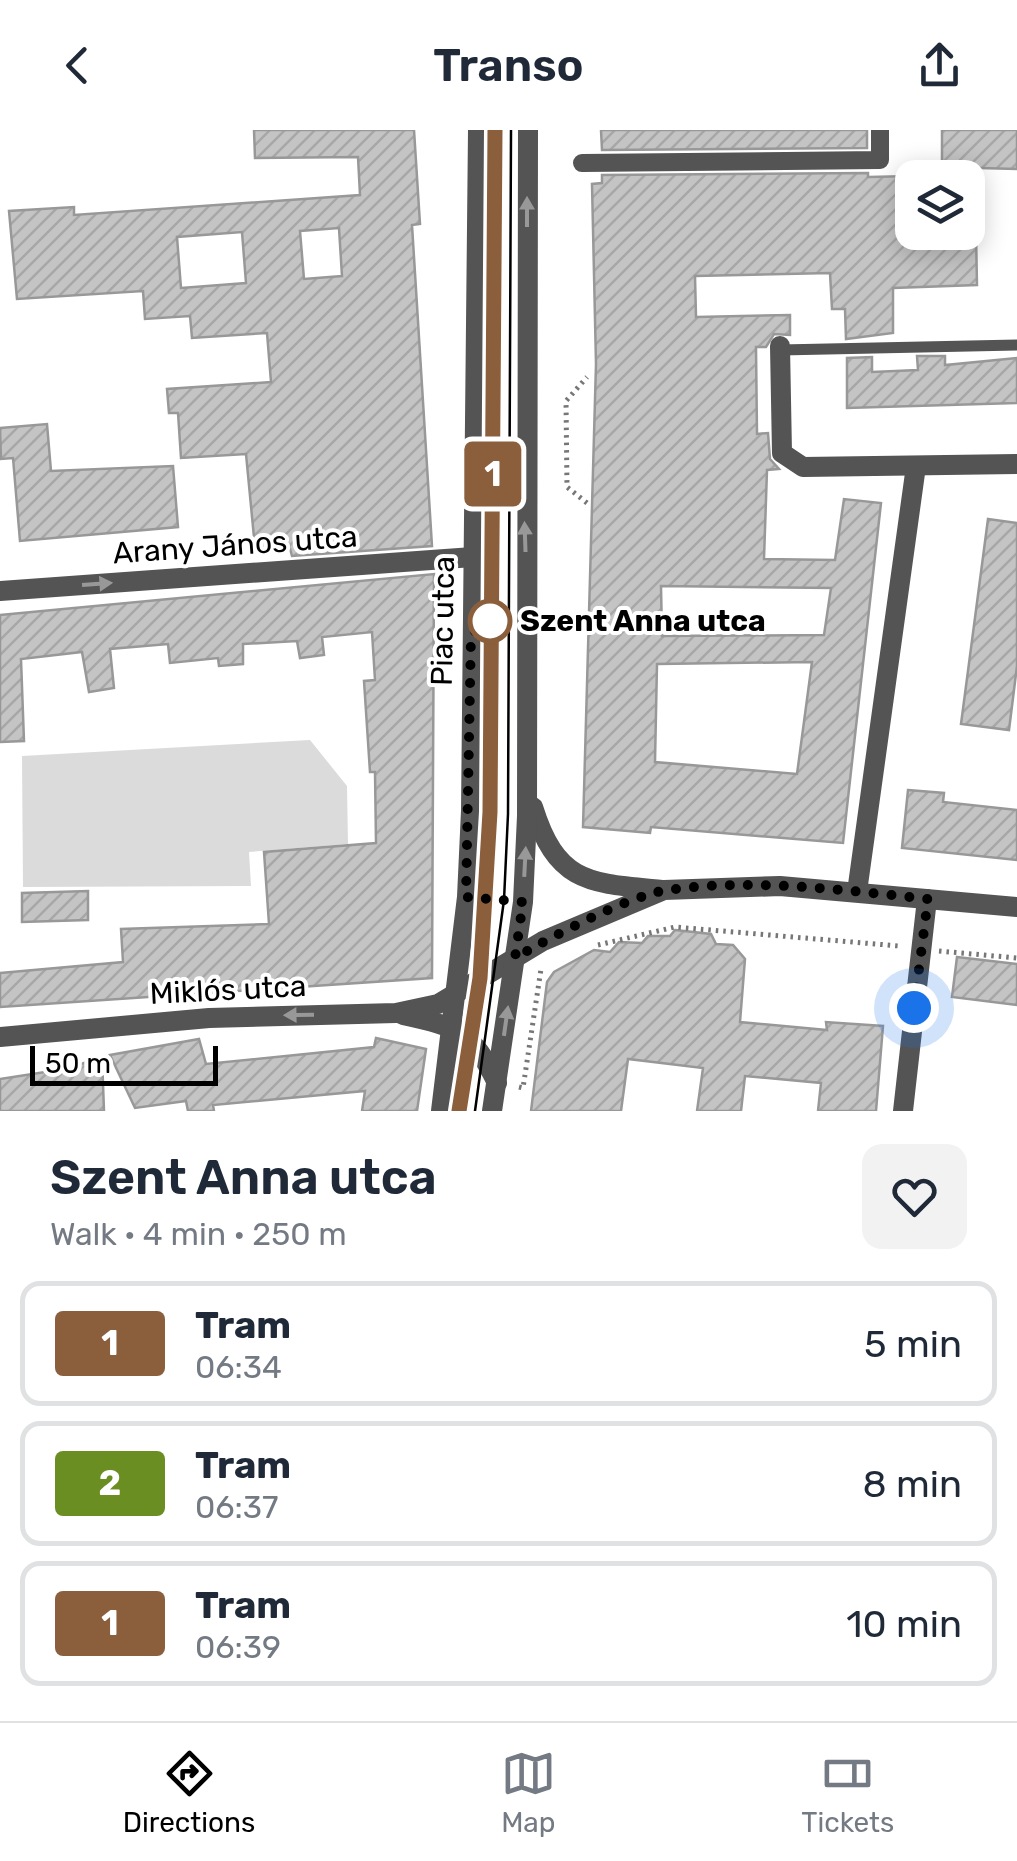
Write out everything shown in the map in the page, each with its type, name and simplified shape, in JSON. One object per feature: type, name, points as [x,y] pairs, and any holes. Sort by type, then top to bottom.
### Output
[{"type":"street","name":"Piac utca","points":[[440,1111],[456,994],[470,829],[478,130]]},
{"type":"street","points":[[492,1111],[523,902],[528,790],[528,130]]},
{"type":"street","points":[[582,163],[880,160],[880,130]]},
{"type":"street","points":[[780,348],[782,453],[803,467],[1017,464]]},
{"type":"street","points":[[857,892],[916,466]]},
{"type":"street","name":"Arany János utca","points":[[0,591],[474,557]]},
{"type":"street","points":[[528,790],[547,850],[594,884],[664,890],[780,886],[1017,907]]},
{"type":"street","points":[[456,994],[543,941],[664,890]]},
{"type":"street","points":[[903,1111],[928,899]]},
{"type":"street","name":"Miklós utca","points":[[0,1037],[209,1018],[396,1013],[438,1004],[456,994]]},
{"type":"street","points":[[396,1013],[452,1028],[479,1046],[497,1083]]},
{"type":"lane","points":[[780,348],[1017,345]]},
{"type":"path","points":[[587,378],[566,402],[566,486],[587,503]]},
{"type":"path","points":[[593,946],[674,927],[896,946]]},
{"type":"path","points":[[952,952],[1017,958]]},
{"type":"path","points":[[523,1088],[541,970],[555,963]]},
{"type":"shaded area","points":[[310,740],[347,786],[348,844],[249,852],[251,886],[23,887],[22,756]]},
{"type":"building","points":[[254,130],[414,130],[420,224],[412,225],[432,546],[292,556],[289,545],[255,548],[246,454],[181,458],[178,413],[169,413],[167,389],[271,382],[267,333],[192,338],[190,316],[145,319],[143,291],[17,299],[9,211],[74,207],[74,215],[360,195],[358,157],[255,158]],"holes":[[[339,228],[342,276],[304,279],[300,231]],[[242,232],[246,283],[181,288],[177,237]]]},
{"type":"building","points":[[601,130],[867,130],[867,148],[602,150]]},
{"type":"building","points":[[942,130],[1017,130],[1017,169],[985,168],[985,160],[942,160]]},
{"type":"building","points":[[868,173],[868,177],[895,176],[895,250],[976,250],[977,285],[893,288],[893,333],[846,339],[845,309],[832,309],[830,273],[695,276],[696,317],[790,315],[790,335],[774,334],[766,347],[756,347],[757,434],[768,433],[770,459],[779,469],[767,470],[764,559],[835,560],[844,499],[881,503],[843,843],[651,827],[650,833],[583,827],[596,364],[592,184],[602,183],[602,175]],"holes":[[[661,586],[831,588],[824,635],[662,636]],[[812,662],[797,774],[655,762],[657,664]]]},
{"type":"building","points":[[917,356],[945,356],[945,365],[1017,358],[1017,403],[847,408],[847,358],[872,357],[872,372],[918,370]]},
{"type":"building","points":[[47,424],[51,471],[173,466],[178,527],[20,541],[13,458],[1,459],[0,428]]},
{"type":"building","points":[[988,519],[1017,523],[1017,666],[1009,730],[961,724]]},
{"type":"building","points":[[434,574],[432,978],[0,1007],[0,973],[123,962],[121,929],[269,924],[264,852],[376,843],[375,772],[370,772],[364,681],[375,680],[372,632],[322,637],[324,655],[300,658],[297,641],[243,644],[243,664],[219,666],[218,658],[170,663],[168,644],[110,649],[114,688],[89,692],[82,652],[21,659],[24,741],[0,742],[0,615]]},
{"type":"building","points":[[908,790],[944,793],[943,802],[1017,810],[1017,860],[902,848]]},
{"type":"building","points":[[88,891],[88,920],[22,922],[22,893]]},
{"type":"building","points":[[675,930],[711,934],[716,944],[733,945],[745,959],[740,1022],[827,1030],[826,1022],[883,1026],[876,1111],[818,1111],[821,1083],[745,1076],[741,1111],[697,1111],[703,1068],[628,1059],[621,1111],[531,1111],[547,982],[554,972],[594,950],[610,952],[619,942],[642,943],[648,936],[670,936]]},
{"type":"building","points":[[957,957],[1017,964],[1017,1005],[952,997]]},
{"type":"building","points":[[376,1038],[426,1049],[417,1111],[362,1111],[365,1091],[213,1105],[214,1111],[188,1111],[186,1101],[135,1108],[110,1055],[199,1039],[206,1064],[374,1047]]},
{"type":"building","points":[[102,1056],[104,1111],[0,1111],[0,1079],[71,1068]]},
{"type":"tram line","points":[[459,1111],[480,978],[490,813],[495,130]]},
{"type":"tram line","name":"1","points":[[459,1111],[480,978],[490,812],[495,130]]},
{"type":"tram line","points":[[475,1111],[504,900],[508,814],[511,130]]},
{"type":"place","name":"Szent Anna utca","points":[[490,621]]},
{"type":"route","points":[[490,621],[471,634],[466,897],[523,902],[515,958],[543,941],[664,890],[780,886],[928,899],[914,1008]]}]
